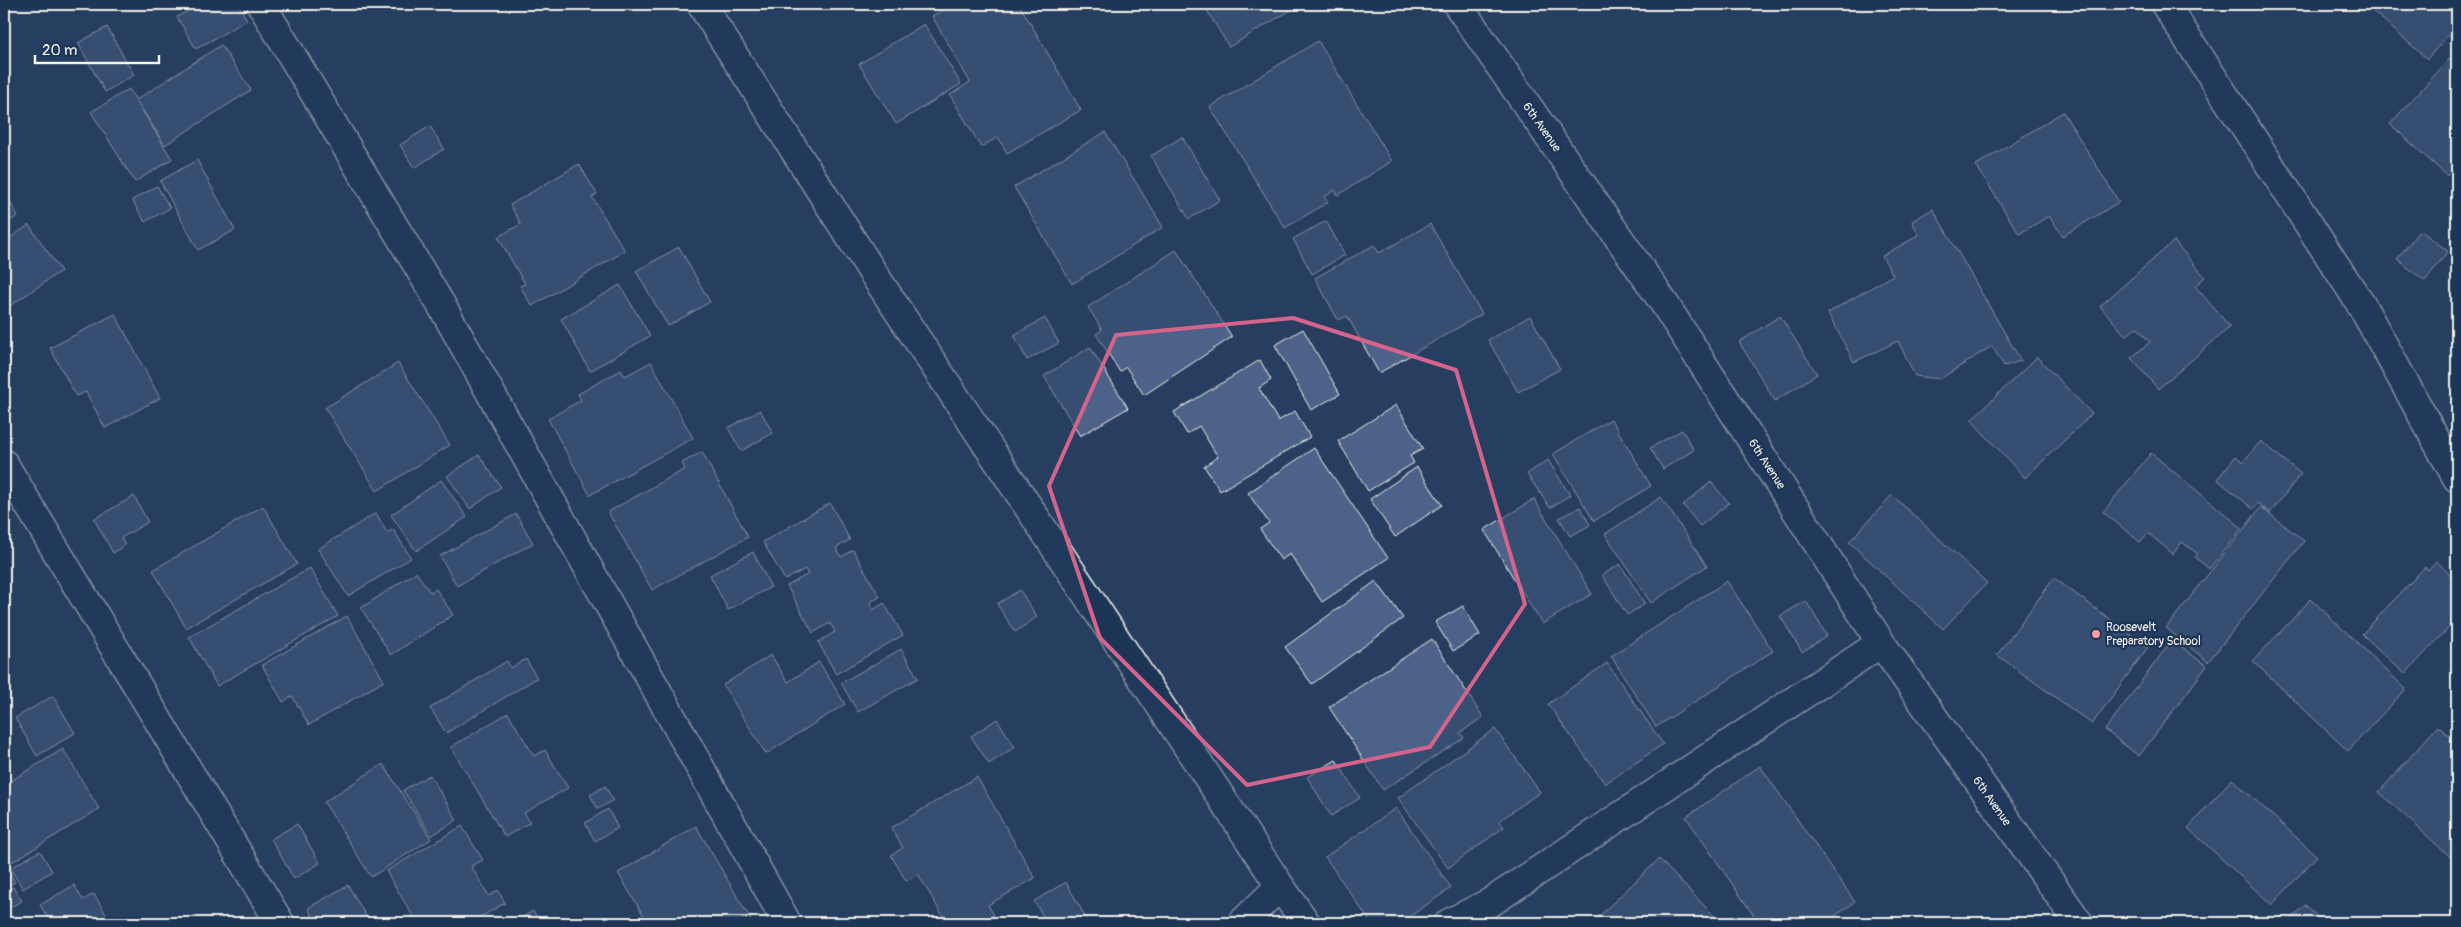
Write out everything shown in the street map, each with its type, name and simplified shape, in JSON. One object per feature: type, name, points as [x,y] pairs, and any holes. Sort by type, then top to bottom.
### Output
[{"type":"street","points":[[261,4],[443,308],[787,923]]},
{"type":"street","points":[[702,4],[877,279],[1306,923]]},
{"type":"street","points":[[2164,4],[2362,306],[2457,478]]},
{"type":"street","name":"6th Avenue","points":[[1464,6],[1664,303],[1881,643],[2078,923]]},
{"type":"street","points":[[4,464],[280,923]]},
{"type":"street","points":[[1449,923],[1491,902],[1881,643]]},
{"type":"street","points":[[1242,923],[1280,886]]},
{"type":"highlighted area","points":[[1293,318],[1456,370],[1525,604],[1430,747],[1247,785],[1100,638],[1049,486],[1116,335]]},
{"type":"building","points":[[200,4],[238,4],[247,20],[196,49],[177,17]]},
{"type":"building","points":[[954,4],[1019,4],[1081,110],[1007,153],[998,137],[981,147],[950,95],[970,82],[932,16]]},
{"type":"building","points":[[1203,4],[1301,4],[1229,47]]},
{"type":"building","points":[[2365,4],[2457,4],[2457,40],[2456,42],[2448,35],[2427,59]]},
{"type":"building","points":[[924,24],[961,84],[896,124],[859,64]]},
{"type":"building","points":[[107,27],[134,75],[105,92],[78,43]]},
{"type":"building","points":[[1318,41],[1392,161],[1338,195],[1335,190],[1324,197],[1328,202],[1285,228],[1210,107]]},
{"type":"building","points":[[221,45],[251,90],[165,145],[136,100]]},
{"type":"building","points":[[2453,55],[2457,59],[2457,165],[2447,176],[2390,124]]},
{"type":"building","points":[[129,89],[172,159],[135,182],[91,112]]},
{"type":"building","points":[[2063,112],[2119,202],[2063,236],[2049,216],[2019,234],[1976,165]]},
{"type":"building","points":[[430,126],[444,149],[414,168],[400,145]]},
{"type":"building","points":[[1105,132],[1163,227],[1072,284],[1014,187]]},
{"type":"building","points":[[1182,137],[1220,200],[1189,219],[1151,156]]},
{"type":"building","points":[[197,160],[235,230],[198,250],[160,181]]},
{"type":"building","points":[[579,164],[597,194],[592,197],[625,251],[532,306],[520,286],[525,284],[498,237],[521,224],[510,205]]},
{"type":"building","points":[[157,186],[170,208],[145,222],[132,200]]},
{"type":"building","points":[[4,191],[18,216],[4,224]]},
{"type":"building","points":[[1933,209],[2021,361],[2004,366],[1992,346],[1940,379],[1915,376],[1898,341],[1854,362],[1828,313],[1893,275],[1882,256],[1919,235],[1912,221]]},
{"type":"building","points":[[1326,221],[1345,255],[1312,274],[1293,239]]},
{"type":"building","points":[[1430,224],[1482,314],[1379,373],[1347,316],[1338,320],[1315,278],[1374,245],[1379,253]]},
{"type":"building","points":[[29,225],[61,271],[10,306],[4,297],[4,242]]},
{"type":"building","points":[[2420,230],[2448,251],[2425,281],[2397,259]]},
{"type":"building","points":[[2174,241],[2205,277],[2195,286],[2230,327],[2158,389],[2131,358],[2150,342],[2137,327],[2126,336],[2100,306]]},
{"type":"building","points":[[679,247],[710,302],[668,326],[636,271]]},
{"type":"building","points":[[1176,250],[1232,337],[1144,395],[1126,367],[1120,372],[1096,334],[1102,330],[1088,307]]},
{"type":"building","points":[[620,285],[650,336],[590,371],[561,319]]},
{"type":"building","points":[[115,314],[160,398],[105,428],[86,392],[76,396],[50,348]]},
{"type":"building","points":[[1530,316],[1560,369],[1518,392],[1488,340]]},
{"type":"building","points":[[1780,316],[1817,374],[1775,401],[1739,342]]},
{"type":"building","points":[[1045,318],[1059,343],[1027,360],[1014,335]]},
{"type":"building","points":[[1303,329],[1340,394],[1311,410],[1275,345]]},
{"type":"building","points":[[1090,347],[1128,408],[1080,436],[1044,376]]},
{"type":"building","points":[[2037,357],[2092,414],[2025,478],[1971,420]]},
{"type":"building","points":[[1260,360],[1271,380],[1259,388],[1278,421],[1295,411],[1310,437],[1220,491],[1204,466],[1218,457],[1199,426],[1187,434],[1174,412]]},
{"type":"building","points":[[651,362],[693,438],[590,495],[548,419],[581,400],[578,394],[621,370],[625,376]]},
{"type":"building","points":[[398,363],[450,445],[377,491],[325,408]]},
{"type":"building","points":[[1396,405],[1423,449],[1410,456],[1414,463],[1368,491],[1338,441]]},
{"type":"building","points":[[760,410],[773,433],[741,451],[728,428]]},
{"type":"building","points":[[1611,419],[1651,486],[1594,521],[1553,454]]},
{"type":"building","points":[[1682,430],[1694,450],[1663,469],[1650,448]]},
{"type":"building","points":[[2261,441],[2301,474],[2270,513],[2258,503],[2253,509],[2217,479],[2236,456],[2243,462]]},
{"type":"building","points":[[1314,448],[1388,558],[1322,602],[1290,554],[1281,560],[1260,529],[1269,523],[1248,493]]},
{"type":"building","points":[[702,452],[748,537],[652,590],[608,512],[685,469],[682,463]]},
{"type":"building","points":[[2151,453],[2242,528],[2209,569],[2195,557],[2198,554],[2182,542],[2173,554],[2148,533],[2140,542],[2103,512]]},
{"type":"building","points":[[479,455],[501,487],[470,509],[447,476]]},
{"type":"building","points":[[1548,460],[1570,495],[1550,508],[1527,474]]},
{"type":"building","points":[[1417,467],[1442,505],[1395,537],[1370,499]]},
{"type":"building","points":[[441,480],[467,517],[416,551],[391,515]]},
{"type":"building","points":[[1711,482],[1729,503],[1700,526],[1683,505]]},
{"type":"building","points":[[1892,495],[1987,583],[1943,629],[1849,542]]},
{"type":"building","points":[[134,496],[148,522],[121,538],[125,545],[113,553],[94,519]]},
{"type":"building","points":[[1661,497],[1707,566],[1651,603],[1605,534]]},
{"type":"building","points":[[1534,499],[1592,594],[1542,624],[1484,530]]},
{"type":"building","points":[[830,503],[850,540],[836,548],[841,557],[853,550],[880,597],[870,602],[873,610],[884,603],[903,635],[836,674],[818,642],[835,632],[830,623],[813,633],[787,586],[808,574],[805,569],[785,580],[763,542]]},
{"type":"building","points":[[263,506],[297,564],[186,628],[153,570]]},
{"type":"building","points":[[1580,507],[1590,525],[1570,536],[1559,518]]},
{"type":"building","points":[[2261,507],[2304,541],[2208,662],[2166,628]]},
{"type":"building","points":[[376,513],[387,533],[393,529],[411,558],[348,596],[318,549]]},
{"type":"building","points":[[516,514],[533,543],[457,586],[440,556]]},
{"type":"building","points":[[753,552],[771,587],[728,610],[710,575]]},
{"type":"building","points":[[2436,561],[2457,581],[2457,619],[2405,674],[2362,634],[2425,567],[2428,570]]},
{"type":"building","points":[[1620,564],[1645,604],[1627,615],[1602,575]]},
{"type":"building","points":[[310,568],[338,616],[217,686],[189,637]]},
{"type":"building","points":[[416,572],[430,592],[436,589],[453,615],[391,655],[361,608]]},
{"type":"building","points":[[2054,578],[2148,647],[2092,724],[1997,655]]},
{"type":"building","points":[[1376,581],[1403,618],[1312,684],[1285,647]]},
{"type":"building","points":[[1727,581],[1773,651],[1656,727],[1611,656]]},
{"type":"building","points":[[1020,590],[1037,617],[1015,632],[997,604]]},
{"type":"building","points":[[2311,599],[2406,689],[2348,751],[2253,661]]},
{"type":"building","points":[[1806,601],[1827,636],[1802,652],[1780,616]]},
{"type":"building","points":[[1463,606],[1480,635],[1453,651],[1435,622]]},
{"type":"building","points":[[347,616],[384,681],[309,725],[292,696],[283,702],[262,665]]},
{"type":"building","points":[[1432,639],[1483,717],[1460,733],[1464,738],[1383,790],[1329,707]]},
{"type":"building","points":[[2172,640],[2207,666],[2139,756],[2105,730]]},
{"type":"building","points":[[901,649],[918,678],[858,712],[841,683]]},
{"type":"building","points":[[771,655],[788,682],[819,662],[845,704],[766,754],[723,685]]},
{"type":"building","points":[[526,659],[537,678],[446,733],[430,708],[507,661],[511,668]]},
{"type":"building","points":[[1607,663],[1663,744],[1605,784],[1548,704]]},
{"type":"building","points":[[53,696],[75,733],[37,756],[15,718]]},
{"type":"building","points":[[508,713],[534,756],[545,750],[568,788],[524,813],[530,822],[505,837],[451,747]]},
{"type":"building","points":[[997,719],[1015,747],[989,764],[971,736]]},
{"type":"building","points":[[2438,726],[2457,743],[2457,863],[2379,792]]},
{"type":"building","points":[[1495,729],[1540,792],[1499,821],[1504,827],[1448,868],[1398,798]]},
{"type":"building","points":[[63,749],[99,809],[12,862],[4,849],[4,785]]},
{"type":"building","points":[[1336,760],[1360,798],[1331,816],[1307,777]]},
{"type":"building","points":[[383,764],[431,839],[371,877],[324,802]]},
{"type":"building","points":[[1760,766],[1855,902],[1825,923],[1759,923],[1686,817]]},
{"type":"building","points":[[430,775],[457,820],[431,836],[403,790]]},
{"type":"building","points":[[977,777],[1035,878],[988,905],[994,915],[980,923],[947,923],[918,874],[906,881],[891,855],[903,848],[891,828]]},
{"type":"building","points":[[2232,779],[2317,856],[2272,905],[2188,828]]},
{"type":"building","points":[[605,786],[613,800],[598,809],[590,795]]},
{"type":"building","points":[[1396,808],[1451,888],[1400,923],[1371,923],[1325,857]]},
{"type":"building","points":[[608,809],[618,828],[595,841],[585,823]]},
{"type":"building","points":[[297,824],[320,863],[294,879],[271,839]]},
{"type":"building","points":[[462,826],[483,860],[471,866],[489,896],[498,890],[505,903],[470,923],[417,923],[386,871]]},
{"type":"building","points":[[696,826],[751,920],[745,923],[648,923],[618,873]]},
{"type":"building","points":[[40,851],[52,871],[23,889],[10,868]]},
{"type":"building","points":[[1659,859],[1719,921],[1717,923],[1592,923]]},
{"type":"building","points":[[4,863],[15,882],[4,888]]},
{"type":"building","points":[[1066,882],[1087,920],[1080,923],[1047,923],[1034,901]]},
{"type":"building","points":[[74,885],[83,900],[94,894],[111,923],[51,923],[40,905]]},
{"type":"building","points":[[348,885],[370,923],[316,923],[308,908]]},
{"type":"building","points":[[13,887],[22,901],[7,909],[4,903],[4,893]]},
{"type":"building","points":[[2305,905],[2324,923],[2288,923]]},
{"type":"building","points":[[533,911],[541,923],[512,923]]},
{"type":"place","name":"Roosevelt Preparatory School","points":[[2096,634]]}]
